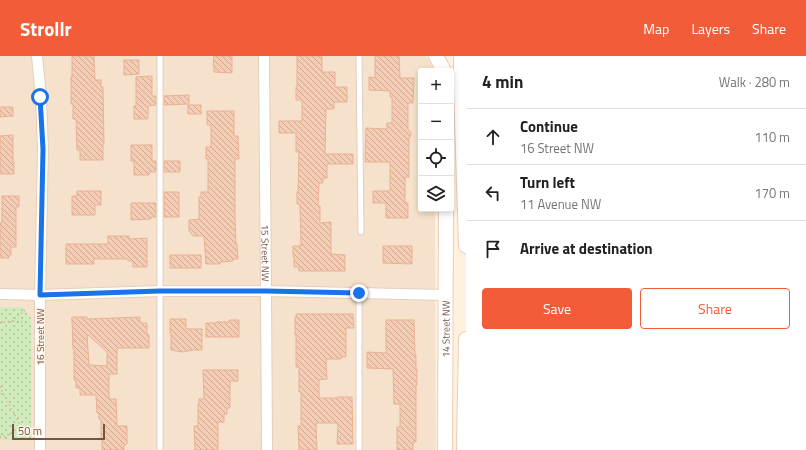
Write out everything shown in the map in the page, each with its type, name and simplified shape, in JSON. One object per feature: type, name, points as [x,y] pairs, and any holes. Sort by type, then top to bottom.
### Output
[{"type":"main road","points":[[436,56],[442,68]]},
{"type":"main road","points":[[448,56],[448,68]]},
{"type":"main road","points":[[461,56],[466,198],[466,246]]},
{"type":"main road","name":"14 Street NW","points":[[445,450],[446,212]]},
{"type":"main road","name":"14 Street NW","points":[[464,450],[466,339]]},
{"type":"street","name":"16 Street NW","points":[[37,56],[43,149],[40,295],[40,450]]},
{"type":"street","name":"15 Street NW","points":[[264,56],[267,450]]},
{"type":"street","points":[[0,294],[40,295],[160,291],[266,291],[445,295]]},
{"type":"lane","points":[[160,56],[160,450]]},
{"type":"lane","points":[[359,56],[361,232]]},
{"type":"lane","points":[[359,293],[359,450]]},
{"type":"path","points":[[12,321],[26,309]]},
{"type":"path","points":[[0,323],[12,321],[30,323]]},
{"type":"path","points":[[0,387],[20,425],[30,427]]},
{"type":"path","points":[[0,437],[5,436],[20,425]]},
{"type":"shaded area","points":[[0,56],[426,56],[435,68],[418,68],[418,212],[435,212],[436,450],[0,450],[0,440],[31,440],[22,307],[0,307]]},
{"type":"green space","points":[[0,307],[22,307],[31,318],[31,440],[0,440]]},
{"type":"building","points":[[72,56],[94,56],[95,80],[101,80],[101,87],[103,87],[103,160],[80,160],[80,150],[77,150],[76,119],[73,119],[73,104],[71,104]]},
{"type":"building","points":[[214,56],[232,56],[232,73],[214,72]]},
{"type":"building","points":[[297,56],[322,56],[322,72],[335,72],[335,87],[347,87],[347,102],[334,102],[334,109],[326,109],[325,154],[353,154],[353,164],[327,164],[327,178],[323,178],[323,183],[319,183],[318,206],[320,206],[320,223],[331,222],[331,254],[345,255],[345,271],[299,271],[299,267],[294,267],[293,246],[301,246],[300,204],[297,204],[299,152],[296,152],[296,133],[279,133],[279,121],[302,121],[302,100],[296,100]]},
{"type":"building","points":[[375,56],[399,56],[400,78],[414,78],[413,103],[408,103],[408,129],[411,132],[411,136],[409,138],[409,177],[405,177],[405,203],[408,203],[408,218],[386,218],[386,203],[373,203],[373,191],[390,191],[390,162],[365,162],[366,128],[387,129],[387,123],[392,123],[392,97],[390,97],[390,91],[369,90],[369,77],[375,78]]},
{"type":"building","points":[[124,60],[139,60],[139,74],[124,75]]},
{"type":"building","points":[[152,76],[152,96],[156,96],[156,105],[148,106],[148,119],[134,119],[134,106],[136,106],[136,77]]},
{"type":"building","points":[[189,95],[189,104],[164,105],[164,96]]},
{"type":"building","points":[[188,105],[201,105],[201,114],[188,114]]},
{"type":"building","points":[[0,107],[13,107],[13,116],[0,117]]},
{"type":"building","points":[[207,111],[234,111],[234,136],[238,136],[239,159],[235,159],[235,219],[238,259],[220,262],[220,264],[206,264],[204,236],[193,236],[189,231],[189,220],[199,219],[199,197],[201,197],[201,192],[208,192],[208,159],[206,159],[206,147],[211,147],[211,125],[207,125]]},
{"type":"building","points":[[13,135],[14,174],[0,174],[0,136]]},
{"type":"building","points":[[131,145],[152,145],[152,161],[156,161],[156,172],[149,172],[149,175],[134,175],[134,161],[131,161]]},
{"type":"building","points":[[164,161],[180,161],[180,172],[164,172]]},
{"type":"building","points":[[77,191],[101,191],[101,205],[95,205],[95,215],[72,215],[72,196],[77,196]]},
{"type":"building","points":[[164,192],[179,192],[179,217],[164,217]]},
{"type":"building","points":[[2,196],[19,196],[19,207],[16,207],[16,247],[11,247],[11,255],[9,255],[9,258],[0,258]]},
{"type":"building","points":[[131,203],[156,203],[156,217],[151,217],[151,219],[131,220]]},
{"type":"building","points":[[108,236],[129,236],[129,239],[147,238],[147,267],[133,267],[133,261],[128,261],[128,259],[94,259],[94,264],[66,264],[66,244],[108,244]]},
{"type":"building","points":[[383,246],[412,246],[412,264],[383,263]]},
{"type":"building","points":[[170,255],[201,255],[201,268],[170,268]]},
{"type":"building","points":[[296,314],[353,314],[354,328],[346,328],[346,357],[341,357],[341,359],[326,359],[327,379],[319,380],[319,398],[352,397],[353,444],[337,444],[338,423],[316,423],[317,450],[299,450],[298,426],[301,426],[301,392],[299,392],[299,367],[296,367]]},
{"type":"building","points":[[72,317],[87,317],[87,319],[140,317],[140,323],[147,323],[149,348],[117,348],[117,374],[109,374],[109,399],[116,399],[117,426],[127,426],[127,444],[124,445],[124,450],[102,450],[101,419],[99,419],[99,413],[97,413],[96,395],[80,395],[80,388],[76,388],[76,380],[74,380]],"holes":[[[87,334],[107,352],[107,366],[89,365]]]},
{"type":"building","points":[[170,319],[186,319],[186,329],[202,329],[202,350],[182,352],[171,350]]},
{"type":"building","points":[[229,320],[239,320],[239,337],[206,337],[206,323],[229,322]]},
{"type":"building","points":[[386,320],[414,320],[417,385],[416,442],[413,442],[413,450],[397,450],[397,427],[400,427],[400,404],[394,404],[393,369],[367,368],[367,352],[386,353]]},
{"type":"building","points":[[203,370],[238,370],[238,381],[230,381],[230,408],[227,408],[227,414],[224,414],[224,422],[218,422],[218,450],[195,450],[194,426],[198,426],[199,399],[204,399]]},
{"type":"route","points":[[40,97],[43,149],[40,295],[160,291],[359,293]]}]
